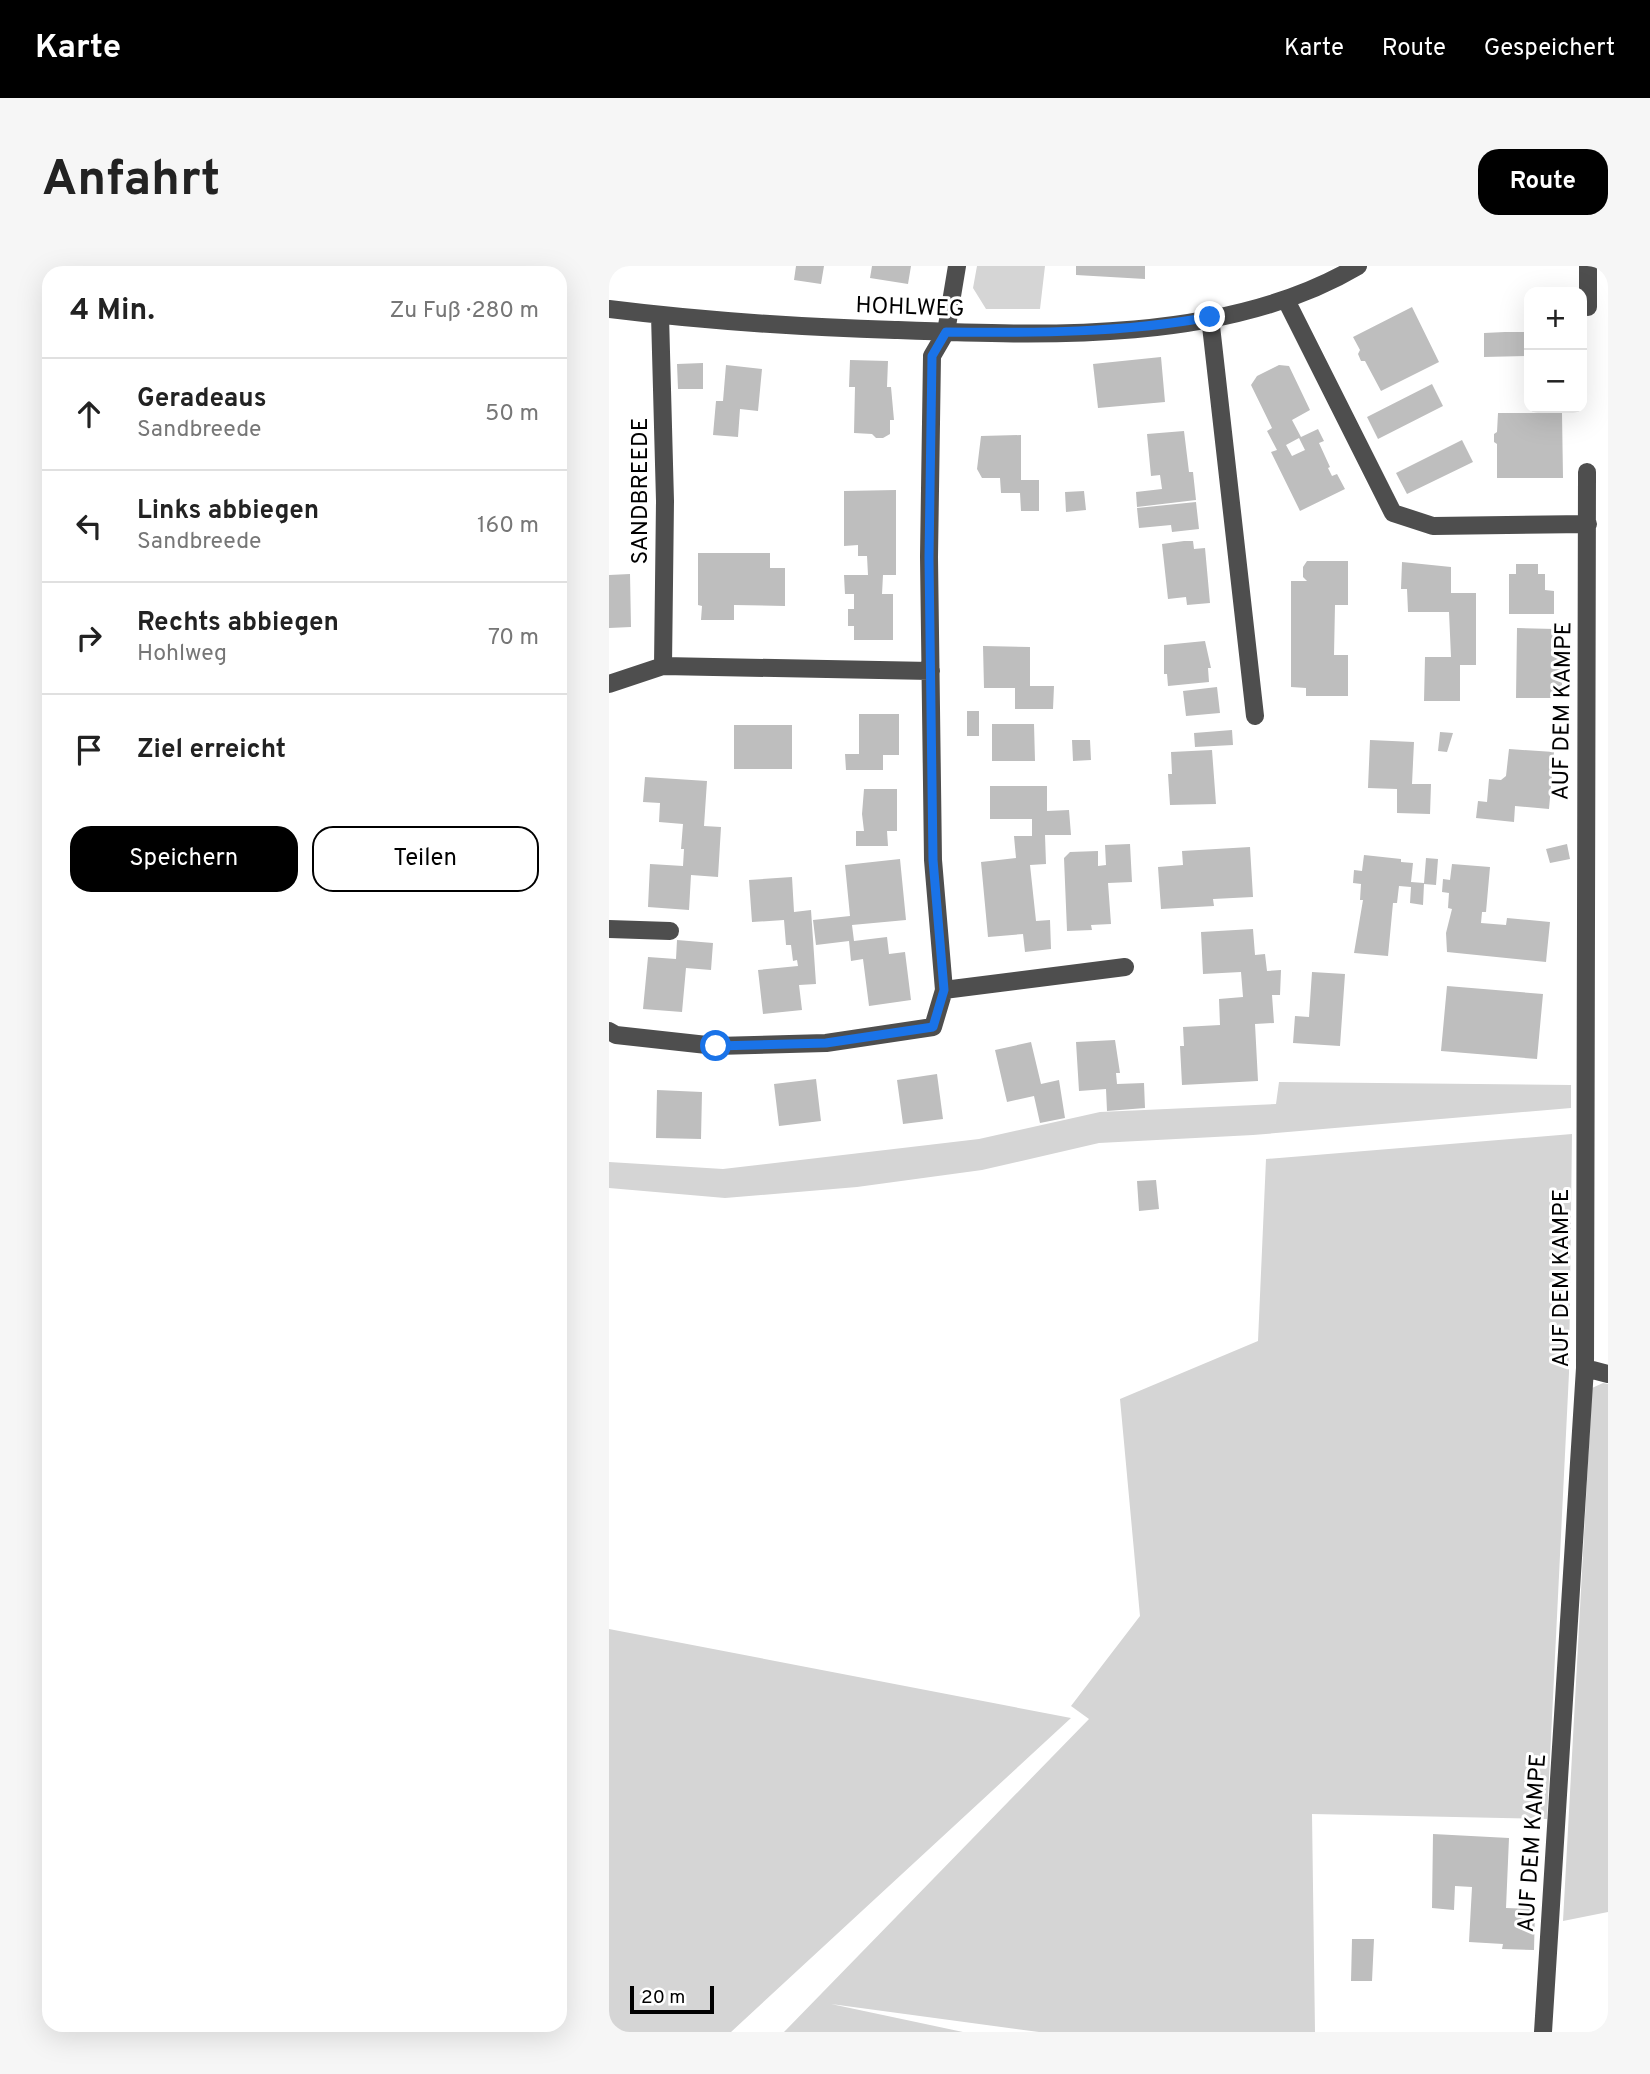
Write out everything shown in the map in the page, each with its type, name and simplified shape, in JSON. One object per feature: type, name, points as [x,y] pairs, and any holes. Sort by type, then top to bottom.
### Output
[{"type":"street","points":[[609,1031],[617,1035],[716,1046],[826,1043],[933,1027],[944,990],[933,860],[930,671],[932,356],[946,332],[957,266]]},
{"type":"street","name":"HOHLWEG","points":[[609,309],[767,325],[946,332],[1042,333],[1134,329],[1210,317],[1286,300],[1358,266]]},
{"type":"street","points":[[1588,266],[1588,307]]},
{"type":"street","points":[[1286,300],[1393,513],[1433,526],[1588,524]]},
{"type":"street","name":"SANDBREEDE","points":[[660,315],[665,501],[663,666]]},
{"type":"street","points":[[1210,317],[1255,716]]},
{"type":"street","name":"AUF DEM KAMPE","points":[[1543,2032],[1585,1368],[1584,727],[1587,472]]},
{"type":"street","points":[[609,684],[663,666],[930,671]]},
{"type":"street","points":[[609,929],[670,931]]},
{"type":"street","points":[[944,990],[1125,967]]},
{"type":"street","points":[[1585,1368],[1608,1374]]},
{"type":"shaded area","points":[[977,266],[1045,266],[1040,309],[986,309],[973,288]]},
{"type":"shaded area","points":[[1279,1082],[1571,1085],[1571,1108],[1253,1135],[1099,1143],[982,1170],[857,1187],[725,1198],[609,1188],[609,1162],[723,1169],[979,1139],[1100,1112],[1276,1104]]},
{"type":"shaded area","points":[[1572,1134],[1569,1373],[1547,1819],[1312,1814],[1315,2032],[1039,2032],[831,2004],[963,2032],[784,2032],[1089,1719],[1071,1706],[1140,1616],[1120,1399],[1258,1341],[1266,1159]]},
{"type":"shaded area","points":[[1603,1383],[1608,1384],[1608,1912],[1563,1921],[1592,1388]]},
{"type":"shaded area","points":[[609,1629],[1071,1718],[731,2032],[609,2032]]},
{"type":"building","points":[[796,266],[824,266],[821,284],[794,280]]},
{"type":"building","points":[[872,266],[911,266],[908,284],[870,278]]},
{"type":"building","points":[[1076,266],[1145,266],[1145,279],[1076,275]]},
{"type":"building","points":[[1412,307],[1439,362],[1381,391],[1365,361],[1361,361],[1358,354],[1360,350],[1353,337]]},
{"type":"building","points":[[1524,332],[1524,356],[1484,357],[1484,333]]},
{"type":"building","points":[[1161,357],[1165,402],[1098,408],[1093,364]]},
{"type":"building","points":[[850,360],[888,361],[887,387],[891,387],[894,420],[890,420],[890,434],[883,438],[854,433],[855,387],[849,387]]},
{"type":"building","points":[[703,363],[703,389],[678,389],[677,364]]},
{"type":"building","points":[[726,365],[762,369],[758,411],[740,409],[738,437],[713,435],[716,401],[723,401]]},
{"type":"building","points":[[1279,365],[1289,366],[1310,410],[1292,420],[1301,437],[1318,429],[1324,441],[1319,443],[1330,467],[1328,468],[1332,476],[1337,474],[1345,489],[1300,511],[1271,452],[1277,450],[1267,431],[1272,428],[1251,385],[1257,376]],"holes":[[[1299,438],[1305,450],[1292,456],[1286,445]]]},
{"type":"building","points":[[1432,384],[1443,406],[1378,439],[1367,417]]},
{"type":"building","points":[[1498,413],[1562,413],[1563,478],[1497,478],[1497,444],[1494,442],[1494,434],[1497,432]]},
{"type":"building","points":[[1184,431],[1196,500],[1137,507],[1136,492],[1162,489],[1160,475],[1151,476],[1147,434]]},
{"type":"building","points":[[1021,435],[1021,480],[1039,480],[1039,511],[1021,511],[1020,493],[1001,493],[1000,478],[982,478],[977,469],[981,436]]},
{"type":"building","points":[[1462,440],[1473,462],[1407,494],[1396,473]]},
{"type":"building","points":[[896,490],[896,575],[883,575],[882,594],[893,594],[893,640],[854,640],[854,626],[848,626],[848,609],[854,609],[854,594],[845,594],[844,575],[868,575],[867,556],[858,556],[858,545],[844,546],[844,491]]},
{"type":"building","points":[[1084,491],[1086,510],[1066,512],[1065,492]]},
{"type":"building","points":[[1196,502],[1199,529],[1172,532],[1171,525],[1139,528],[1137,508]]},
{"type":"building","points":[[1193,541],[1194,549],[1205,548],[1210,603],[1187,605],[1186,597],[1168,599],[1162,544]]},
{"type":"building","points":[[698,553],[770,553],[770,568],[785,568],[785,606],[734,605],[734,620],[701,620],[702,606],[698,605]]},
{"type":"building","points":[[1307,561],[1348,561],[1348,605],[1335,605],[1334,655],[1348,655],[1348,696],[1306,696],[1306,688],[1291,687],[1291,581],[1307,581],[1303,577],[1303,567]]},
{"type":"building","points":[[1402,562],[1451,567],[1451,593],[1476,593],[1476,665],[1460,665],[1460,701],[1424,701],[1425,657],[1451,657],[1449,612],[1408,612],[1407,589],[1401,589]]},
{"type":"building","points":[[1516,564],[1538,564],[1538,574],[1545,574],[1545,590],[1554,591],[1554,614],[1509,614],[1509,574],[1516,574]]},
{"type":"building","points":[[630,574],[631,627],[609,628],[609,575]]},
{"type":"building","points":[[1517,628],[1555,629],[1555,650],[1562,651],[1562,698],[1516,698]]},
{"type":"building","points":[[1205,641],[1211,668],[1208,668],[1209,682],[1168,686],[1167,674],[1164,674],[1164,645]]},
{"type":"building","points":[[983,646],[1030,647],[1030,686],[1054,686],[1053,709],[1015,709],[1015,688],[984,688]]},
{"type":"building","points":[[1217,687],[1220,713],[1186,716],[1183,691]]},
{"type":"building","points":[[967,711],[979,711],[979,736],[967,736]]},
{"type":"building","points":[[859,714],[899,714],[899,755],[883,755],[883,770],[846,770],[845,754],[859,754]]},
{"type":"building","points":[[992,724],[1034,724],[1035,761],[992,761]]},
{"type":"building","points":[[734,725],[792,725],[792,769],[734,769]]},
{"type":"building","points":[[1232,730],[1233,745],[1195,747],[1194,733]]},
{"type":"building","points":[[1440,732],[1453,733],[1447,752],[1438,751]]},
{"type":"building","points":[[1072,740],[1090,740],[1091,760],[1073,761]]},
{"type":"building","points":[[1370,740],[1414,742],[1412,784],[1431,784],[1430,814],[1397,813],[1397,789],[1368,788]]},
{"type":"building","points":[[1509,749],[1554,752],[1549,809],[1515,806],[1514,822],[1476,818],[1478,801],[1487,802],[1489,779],[1501,780],[1506,776]]},
{"type":"building","points":[[1212,750],[1216,804],[1170,805],[1168,774],[1172,774],[1171,752]]},
{"type":"building","points":[[645,777],[707,781],[704,826],[721,827],[718,877],[691,875],[689,910],[648,907],[650,864],[683,866],[684,849],[681,849],[683,824],[659,822],[660,803],[643,802]]},
{"type":"building","points":[[990,786],[1047,786],[1047,811],[1069,810],[1071,835],[1045,835],[1046,864],[1030,865],[1036,921],[1050,920],[1051,949],[1025,952],[1023,934],[988,937],[981,862],[1016,858],[1014,836],[1032,836],[1032,819],[990,819]]},
{"type":"building","points":[[864,789],[897,789],[897,831],[887,831],[888,846],[856,846],[856,831],[864,831]]},
{"type":"building","points":[[1130,844],[1132,882],[1108,883],[1111,924],[1091,925],[1092,930],[1067,931],[1064,858],[1070,852],[1098,851],[1098,866],[1106,865],[1105,845]]},
{"type":"building","points":[[1567,844],[1570,859],[1550,863],[1546,849]]},
{"type":"building","points":[[1250,847],[1253,897],[1213,899],[1214,906],[1161,909],[1158,867],[1183,865],[1182,851]]},
{"type":"building","points":[[1364,855],[1413,863],[1411,882],[1424,883],[1426,858],[1438,859],[1436,885],[1424,884],[1423,905],[1410,903],[1411,887],[1399,886],[1397,903],[1393,903],[1388,956],[1354,953],[1363,900],[1360,900],[1361,884],[1353,883],[1354,870],[1362,871]]},
{"type":"building","points":[[900,859],[906,920],[852,925],[854,941],[887,937],[889,954],[905,952],[911,1000],[869,1006],[863,959],[851,961],[849,941],[816,945],[813,920],[850,916],[845,865]]},
{"type":"building","points":[[1452,864],[1490,867],[1486,912],[1482,912],[1481,923],[1506,925],[1507,918],[1550,922],[1546,962],[1447,952],[1446,933],[1452,909],[1448,908],[1449,893],[1442,892],[1443,879],[1450,880]]},
{"type":"building","points":[[792,877],[794,912],[811,910],[816,984],[799,985],[802,1010],[763,1014],[758,970],[798,966],[797,960],[793,961],[791,945],[786,945],[784,920],[752,922],[749,880]]},
{"type":"building","points":[[1253,929],[1255,955],[1265,954],[1267,971],[1281,970],[1280,995],[1272,995],[1274,1023],[1255,1024],[1258,1081],[1182,1085],[1180,1046],[1184,1046],[1183,1027],[1220,1025],[1219,999],[1243,997],[1241,972],[1203,974],[1201,932]]},
{"type":"building","points":[[677,940],[713,943],[711,970],[686,968],[682,1012],[643,1009],[648,957],[676,959]]},
{"type":"building","points":[[1312,972],[1345,974],[1340,1046],[1293,1043],[1295,1016],[1309,1017]]},
{"type":"building","points":[[1447,986],[1543,994],[1537,1059],[1441,1051]]},
{"type":"building","points":[[1115,1040],[1120,1073],[1116,1073],[1117,1084],[1144,1083],[1145,1108],[1107,1111],[1106,1089],[1079,1091],[1076,1042]]},
{"type":"building","points":[[1031,1042],[1041,1084],[1059,1080],[1065,1118],[1040,1123],[1034,1096],[1007,1102],[995,1050]]},
{"type":"building","points":[[937,1074],[943,1119],[903,1124],[897,1080]]},
{"type":"building","points":[[816,1079],[821,1121],[779,1126],[774,1084]]},
{"type":"building","points":[[657,1090],[702,1092],[701,1139],[656,1138]]},
{"type":"building","points":[[1156,1180],[1159,1209],[1139,1211],[1137,1181]]},
{"type":"building","points":[[1433,1834],[1509,1838],[1506,1908],[1535,1909],[1534,1950],[1502,1949],[1503,1944],[1469,1942],[1472,1887],[1455,1886],[1454,1910],[1432,1908]]},
{"type":"building","points":[[1352,1939],[1374,1939],[1372,1981],[1351,1981]]},
{"type":"route","points":[[716,1046],[826,1043],[933,1027],[944,990],[933,860],[930,671],[932,356],[937,344],[946,332],[1042,333],[1134,329],[1210,317]]}]
